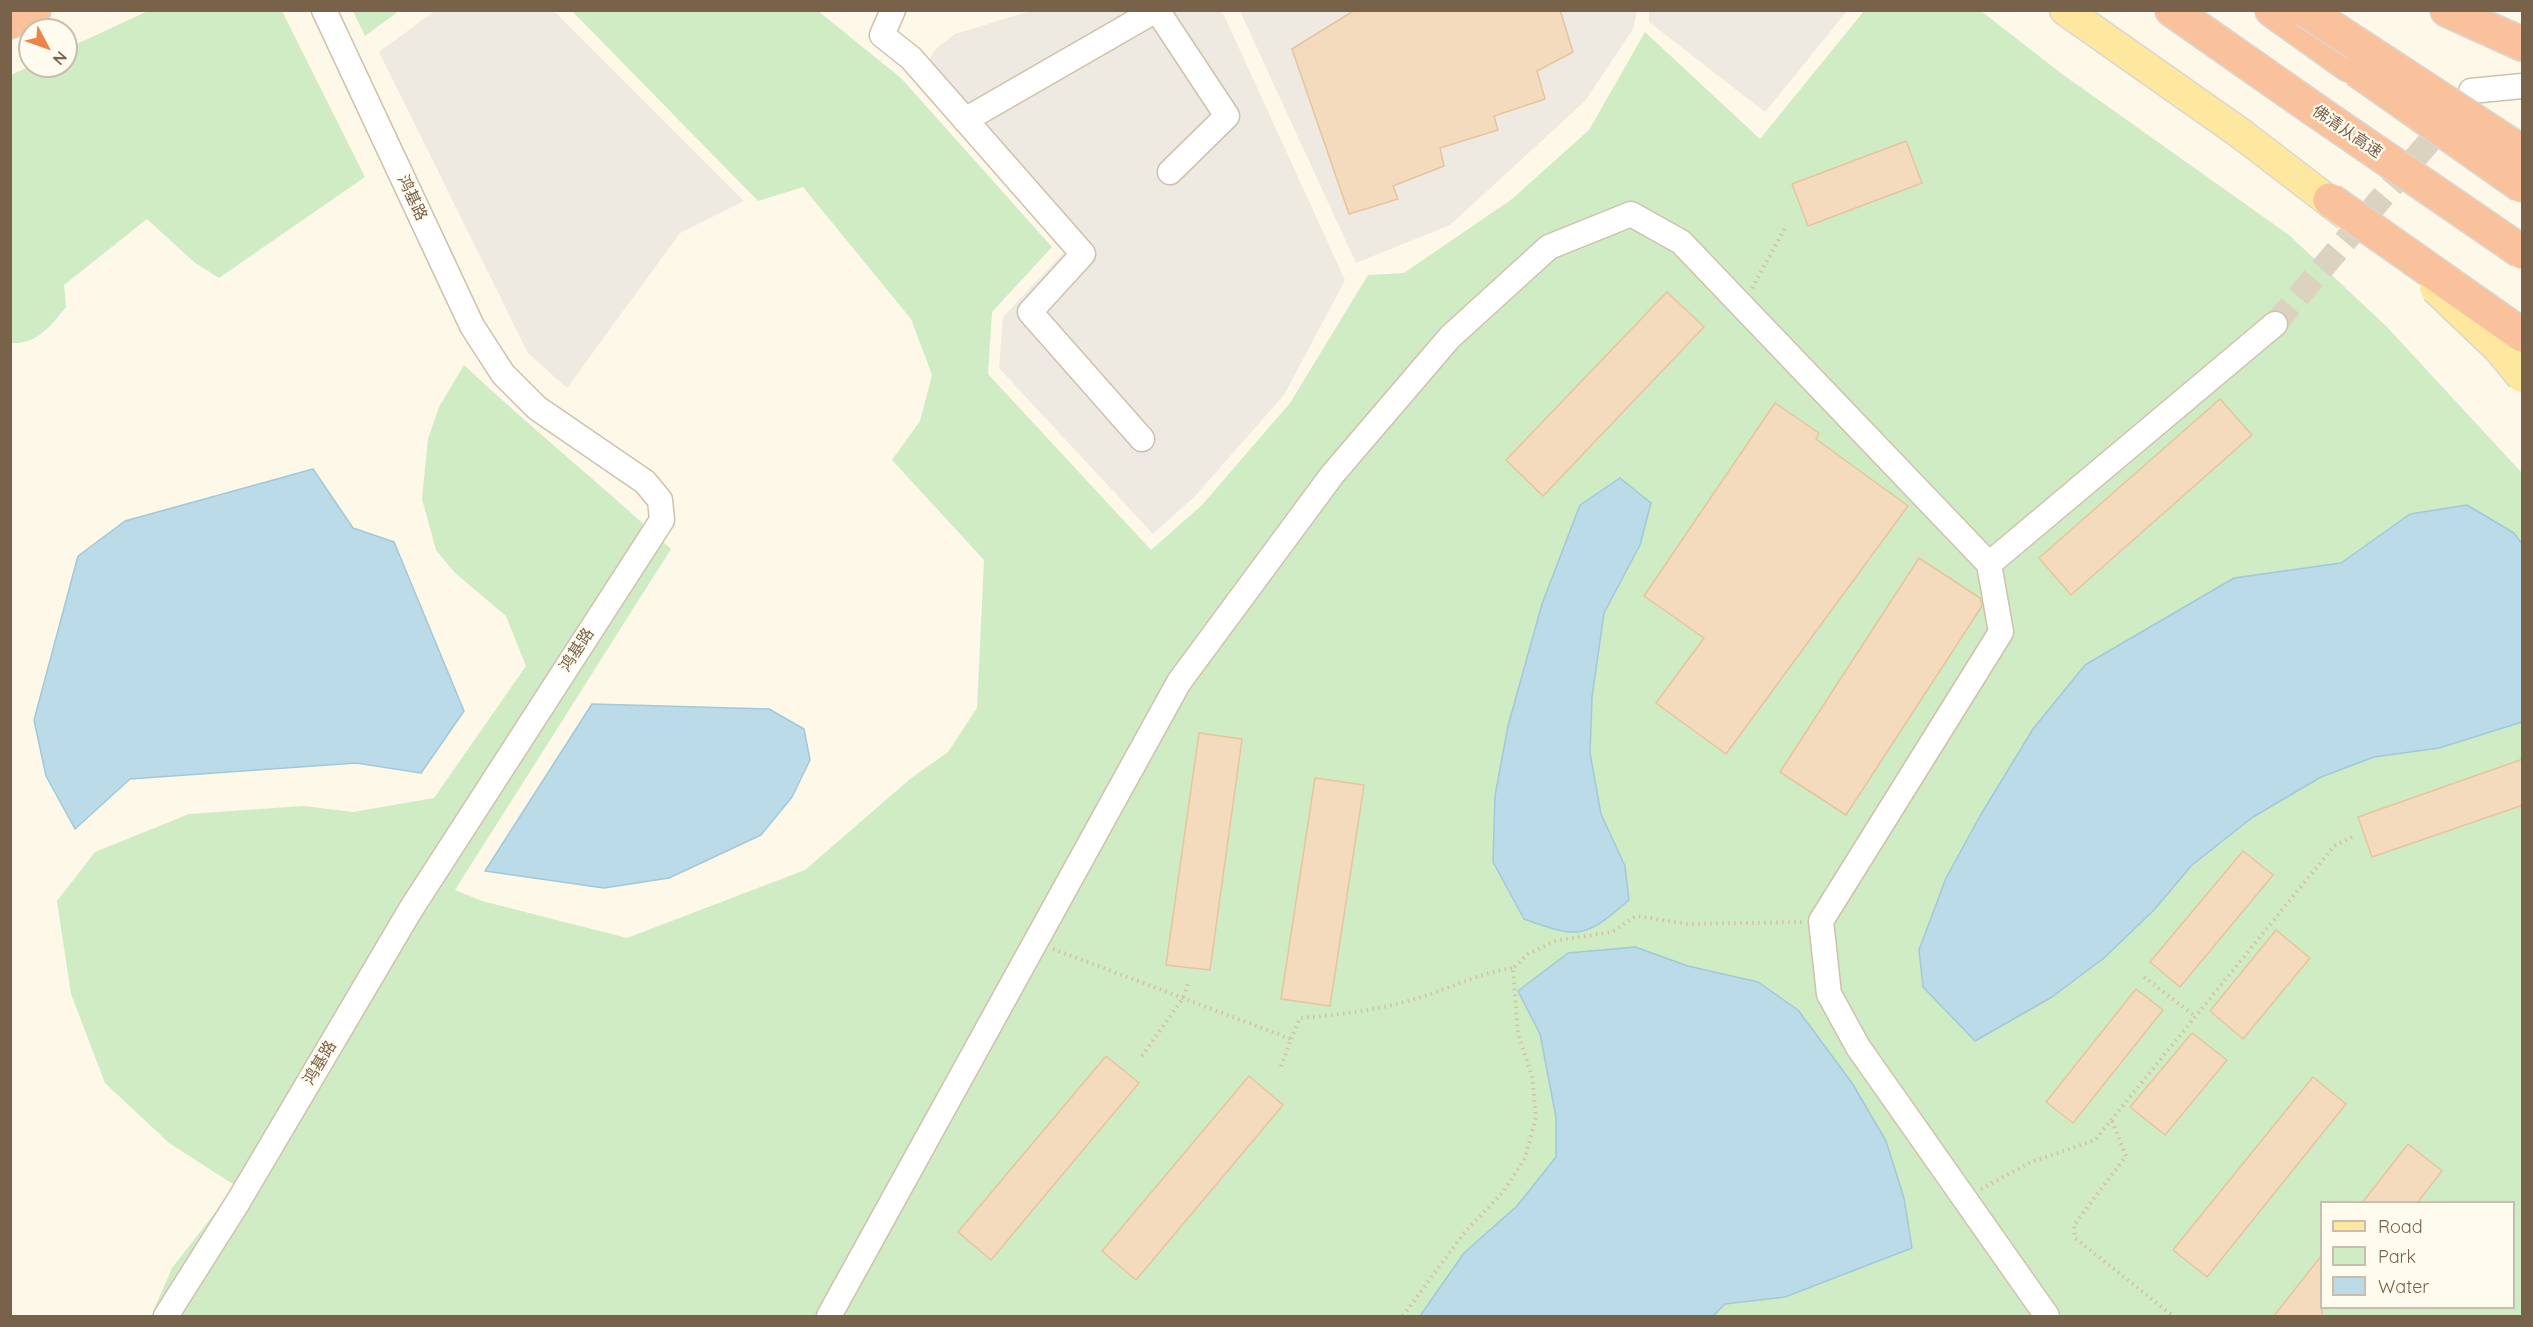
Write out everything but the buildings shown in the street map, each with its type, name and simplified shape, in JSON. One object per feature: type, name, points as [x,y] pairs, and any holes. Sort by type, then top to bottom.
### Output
[{"type":"highway","points":[[10,22],[34,10]]},
{"type":"highway","name":"佛清从高速","points":[[2172,10],[2523,252]]},
{"type":"highway","points":[[2272,10],[2523,186]]},
{"type":"highway","points":[[2305,10],[2523,152]]},
{"type":"highway","points":[[2447,10],[2523,44]]},
{"type":"highway","points":[[2330,200],[2523,335]]},
{"type":"main road","points":[[2066,10],[2240,132],[2330,200],[2445,296],[2499,349],[2523,377]]},
{"type":"street","name":"鸿基路","points":[[166,1317],[238,1202],[411,909],[662,520],[660,500],[645,482],[537,408],[503,374],[472,326],[324,10]]},
{"type":"street","points":[[893,10],[882,35],[911,58],[1083,254],[1030,312],[1142,439]]},
{"type":"street","points":[[965,120],[1157,10],[1227,116],[1170,172]]},
{"type":"street","points":[[2471,91],[2523,86]]},
{"type":"street","points":[[829,1317],[1186,673],[1332,475],[1450,338],[1549,247],[1631,214],[1681,242],[1989,564],[2001,632],[1821,921],[1829,994],[1858,1047],[2048,1317]]},
{"type":"street","points":[[1989,564],[2276,324]]},
{"type":"path","points":[[1742,305],[1785,228]]},
{"type":"path","points":[[1964,1198],[2029,1163],[2094,1140],[2112,1121],[2334,846],[2354,836]]},
{"type":"path","points":[[1280,1069],[1300,1018],[1351,1014],[1416,999],[1478,975],[1513,968],[1528,954],[1555,941],[1612,932],[1636,916],[1687,924],[1821,921]]},
{"type":"path","points":[[1035,942],[1291,1039]]},
{"type":"path","points":[[1403,1317],[1464,1233],[1503,1192],[1525,1158],[1536,1117],[1532,1076],[1518,1034],[1513,968]]},
{"type":"path","points":[[2144,977],[2196,1017]]},
{"type":"path","points":[[1142,1056],[1183,998],[1189,981]]},
{"type":"path","points":[[2112,1121],[2126,1156],[2074,1225],[2075,1238],[2173,1317]]},
{"type":"shaded area","points":[[436,10],[554,11],[744,201],[680,233],[567,388],[528,353],[379,52]]},
{"type":"shaded area","points":[[1649,10],[1847,11],[1765,112],[1649,22]]},
{"type":"shaded area","points":[[1031,11],[1222,11],[1345,280],[1284,395],[1195,496],[1153,534],[999,368],[1003,317],[1064,252],[912,74],[927,62],[936,49],[955,34]]},
{"type":"shaded area","points":[[1240,11],[1637,11],[1633,29],[1585,101],[1450,225],[1356,263]]},
{"type":"green space","points":[[148,11],[282,11],[365,177],[219,278],[194,262],[147,219],[64,285],[66,307],[49,327],[28,341],[11,343],[11,75],[18,72],[18,78],[78,78],[78,43]]},
{"type":"green space","points":[[353,11],[399,11],[365,36]]},
{"type":"green space","points":[[572,11],[818,11],[901,78],[1052,247],[992,312],[988,374],[1151,550],[1202,505],[1290,403],[1368,275],[1404,273],[1512,199],[1589,130],[1645,32],[1760,139],[1864,11],[1981,11],[2062,74],[2289,235],[2386,326],[2522,473],[2522,1316],[151,1316],[172,1268],[236,1186],[169,1143],[105,1083],[71,994],[57,901],[95,852],[189,814],[303,806],[353,812],[434,798],[526,666],[506,616],[454,572],[436,550],[422,499],[428,439],[439,407],[464,365],[671,549],[455,890],[482,901],[627,938],[805,870],[910,779],[948,752],[977,708],[984,560],[892,460],[920,421],[932,375],[911,319],[803,187],[758,201]]},
{"type":"water","points":[[313,469],[353,528],[394,542],[464,711],[421,773],[356,763],[130,779],[75,829],[46,776],[34,720],[78,556],[125,521]]},
{"type":"water","points":[[1620,478],[1651,503],[1640,545],[1604,613],[1592,697],[1590,753],[1601,814],[1625,866],[1629,900],[1591,928],[1581,932],[1570,932],[1524,919],[1493,862],[1495,796],[1508,726],[1542,604],[1580,505]]},
{"type":"water","points":[[2467,505],[2514,533],[2522,544],[2522,722],[2439,748],[2374,757],[2321,777],[2253,817],[2192,865],[2154,910],[2104,958],[2052,997],[1975,1041],[1923,987],[1919,950],[1946,878],[1980,816],[2033,729],[2085,665],[2234,578],[2341,563],[2410,514]]},
{"type":"water","points":[[592,704],[769,709],[804,729],[810,760],[792,797],[761,835],[669,878],[604,888],[485,871]]},
{"type":"water","points":[[1635,947],[1688,966],[1758,982],[1798,1010],[1852,1083],[1886,1141],[1904,1198],[1912,1248],[1785,1297],[1725,1304],[1713,1316],[1420,1316],[1464,1253],[1517,1206],[1556,1157],[1556,1117],[1540,1034],[1518,991],[1568,953]]},
{"type":"tunnel","points":[[2275,324],[2451,116]]}]
